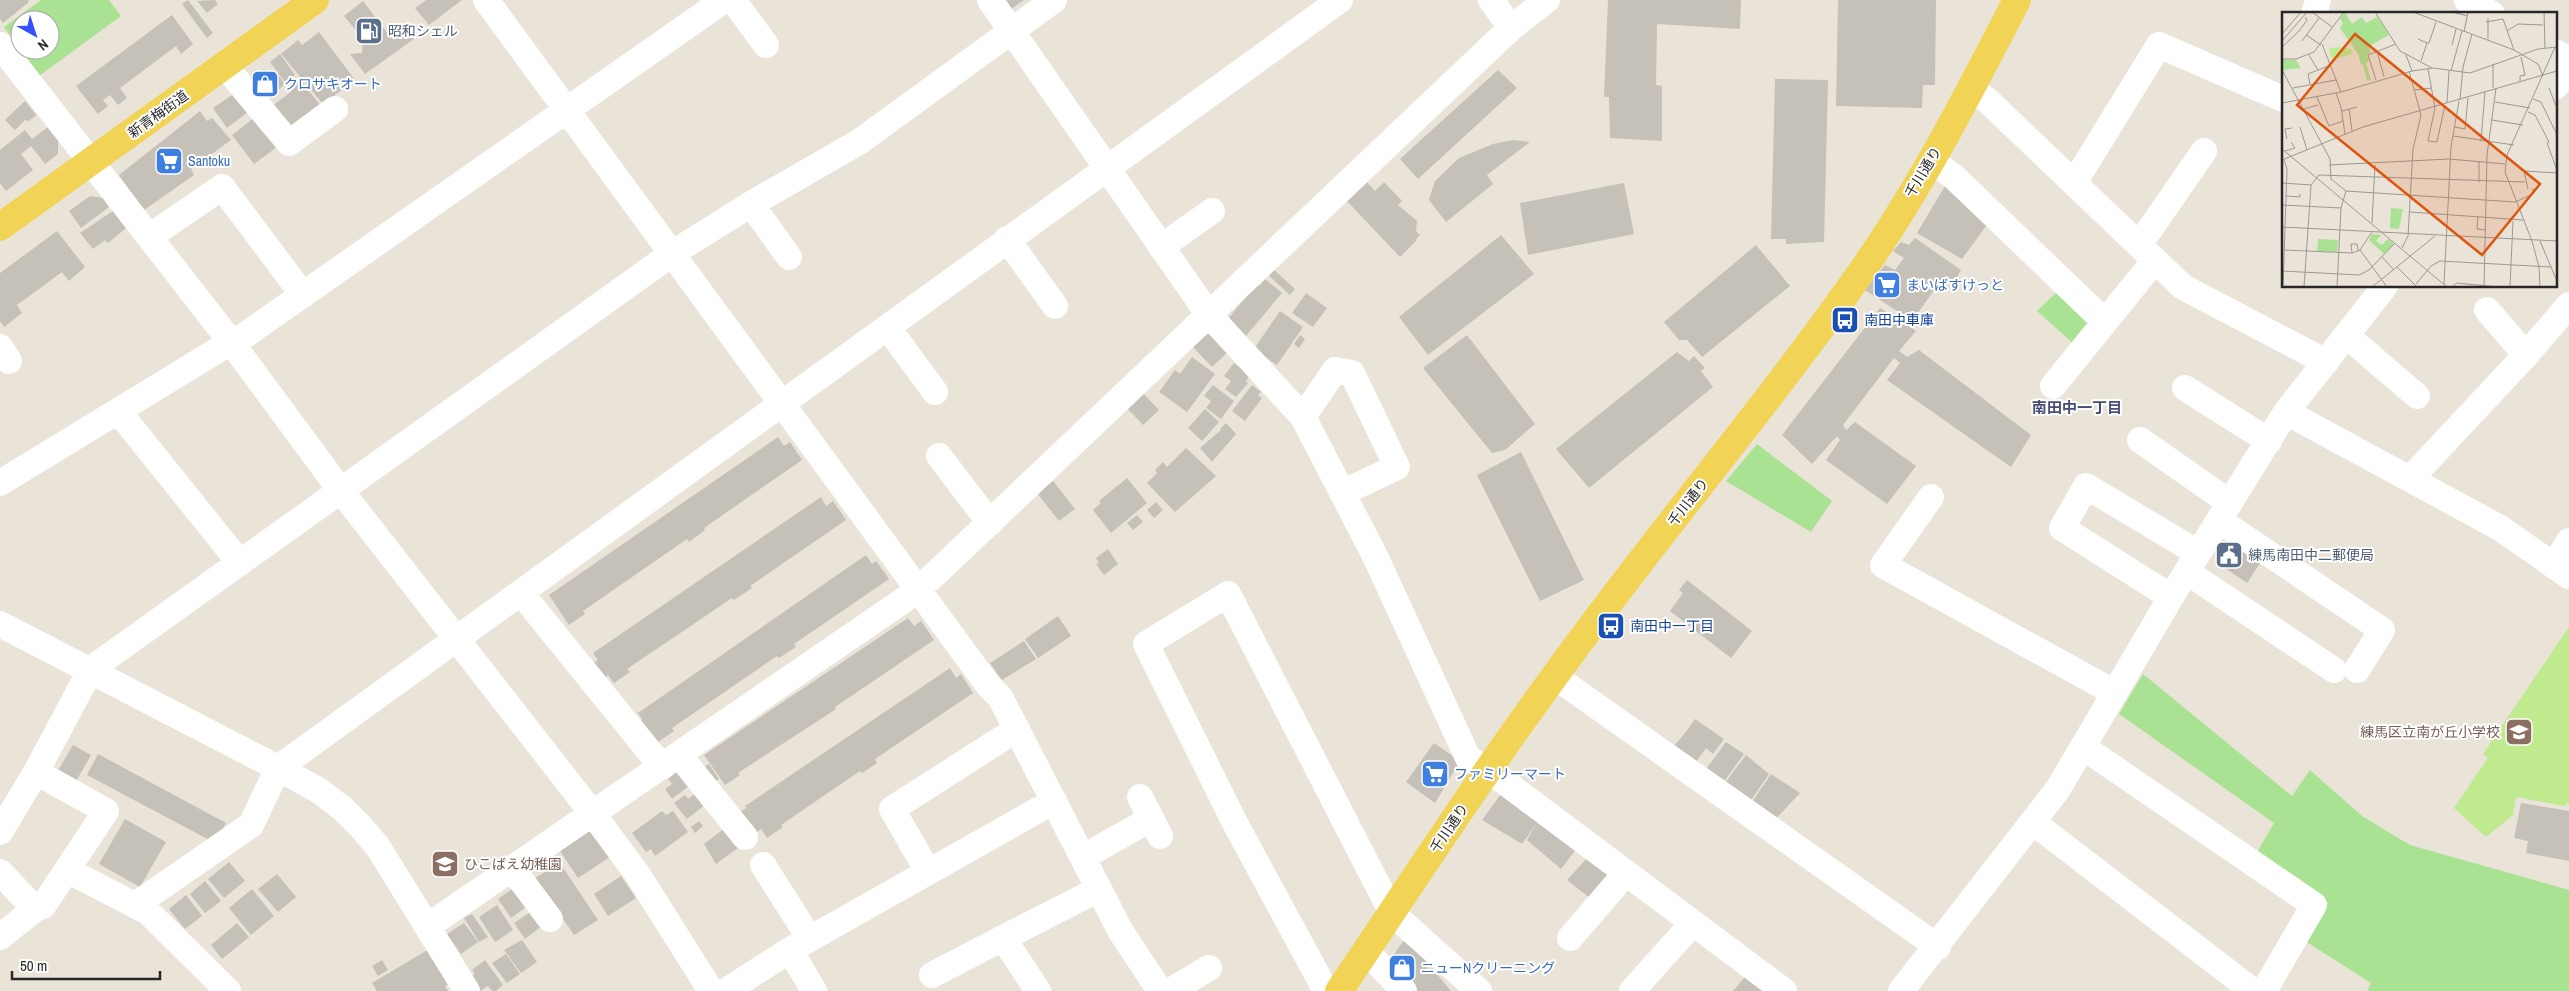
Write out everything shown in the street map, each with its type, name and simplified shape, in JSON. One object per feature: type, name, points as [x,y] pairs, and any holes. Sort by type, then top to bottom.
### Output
[{"type":"main road","name":"新青梅街道","points":[[0,226],[315,0]]},
{"type":"main road","name":"千川通り","points":[[1339,991],[1554,676],[1808,346],[1866,265],[1931,160],[1972,89],[2017,0]]},
{"type":"street","points":[[486,0],[988,685],[1000,697],[1121,932],[1160,991]]},
{"type":"street","points":[[0,484],[231,342],[241,338],[724,0]]},
{"type":"street","points":[[733,0],[766,44]]},
{"type":"street","points":[[990,0],[1209,315],[1303,417],[1375,556],[1468,758],[1784,991]]},
{"type":"street","points":[[0,832],[36,772],[91,669],[673,253],[751,204],[859,142],[1054,0]]},
{"type":"street","points":[[135,905],[251,825],[278,768],[1340,0]]},
{"type":"street","points":[[1491,0],[1512,28]]},
{"type":"street","points":[[428,926],[671,761],[918,588],[990,523],[1512,28],[1547,0]]},
{"type":"street","points":[[2467,0],[2489,12]]},
{"type":"street","points":[[0,45],[231,342],[341,491],[593,814],[638,875],[710,991]]},
{"type":"street","points":[[2074,184],[2158,45],[2282,99]]},
{"type":"street","points":[[2556,53],[2569,60]]},
{"type":"street","points":[[225,66],[289,143],[335,109]]},
{"type":"street","points":[[2556,86],[2569,70]]},
{"type":"street","points":[[1972,89],[1988,101],[2183,287],[2326,362]]},
{"type":"street","points":[[2053,386],[2105,322],[2147,253],[2204,151]]},
{"type":"street","points":[[1931,160],[1955,178],[2105,322]]},
{"type":"street","points":[[149,238],[222,187],[303,295]]},
{"type":"street","points":[[751,204],[789,257]]},
{"type":"street","points":[[1162,247],[1212,211]]},
{"type":"street","points":[[1007,239],[1055,306]]},
{"type":"street","points":[[1901,991],[1938,947],[2058,790],[2171,597],[2286,412],[2383,288]]},
{"type":"street","points":[[2410,479],[2526,356],[2569,305]]},
{"type":"street","points":[[2487,310],[2526,356]]},
{"type":"street","points":[[888,328],[935,392]]},
{"type":"street","points":[[2346,335],[2417,396]]},
{"type":"street","points":[[1303,417],[1335,370],[1352,373],[1397,467],[1342,493]]},
{"type":"street","points":[[2185,388],[2269,440]]},
{"type":"street","points":[[118,411],[240,564]]},
{"type":"street","points":[[2286,412],[2500,528],[2561,571],[2569,541]]},
{"type":"street","points":[[2140,440],[2224,512],[2382,630],[2346,670],[2086,486],[2062,528],[2171,597]]},
{"type":"street","points":[[939,456],[990,523]]},
{"type":"street","points":[[1930,497],[1883,565],[2115,693]]},
{"type":"street","points":[[521,593],[671,761],[745,837]]},
{"type":"street","points":[[1326,991],[1236,825],[1146,644],[1228,594],[1392,912],[1479,991]]},
{"type":"street","points":[[0,624],[91,669],[278,768],[318,790],[342,808],[362,827],[378,847],[467,991]]},
{"type":"street","points":[[1554,676],[1938,947]]},
{"type":"street","points":[[927,870],[892,810],[1017,729]]},
{"type":"street","points":[[2083,747],[2314,905],[2264,991]]},
{"type":"street","points":[[0,937],[35,909],[43,906],[106,811],[36,772]]},
{"type":"street","points":[[726,991],[800,944],[927,870],[1054,801]]},
{"type":"street","points":[[1083,857],[1150,817]]},
{"type":"street","points":[[2034,823],[2253,991]]},
{"type":"street","points":[[763,865],[800,944],[814,991]]},
{"type":"street","points":[[512,868],[550,918]]},
{"type":"street","points":[[67,870],[148,912],[227,991]]},
{"type":"street","points":[[0,872],[35,909]]},
{"type":"street","points":[[1570,938],[1626,874]]},
{"type":"street","points":[[932,975],[1099,889]]},
{"type":"street","points":[[1632,991],[1692,924]]},
{"type":"street","points":[[1004,938],[1038,991]]},
{"type":"street","points":[[1366,951],[1404,991]]},
{"type":"street","points":[[1170,991],[1209,968]]},
{"type":"green space","points":[[41,0],[109,0],[121,16],[39,76],[28,60],[60,60],[60,10],[27,10]]},
{"type":"green space","points":[[10,23],[10,35],[4,27]]},
{"type":"green space","points":[[2059,290],[2094,323],[2076,346],[2037,311]]},
{"type":"green space","points":[[1757,444],[1832,501],[1811,532],[1726,481]]},
{"type":"green space","points":[[2569,627],[2569,802],[2565,806],[2516,797],[2513,815],[2486,837],[2454,808],[2488,758],[2483,754]]},
{"type":"green space","points":[[2143,674],[2292,796],[2310,770],[2362,816],[2410,845],[2569,890],[2569,991],[2367,991],[2371,983],[2305,941],[2328,903],[2256,854],[2274,823],[2119,714]]},
{"type":"building","points":[[0,0],[28,0],[29,2],[19,10],[10,10],[10,17],[3,23],[0,19]]},
{"type":"building","points":[[188,0],[213,33],[207,38],[182,4]]},
{"type":"building","points":[[215,0],[218,4],[207,13],[197,1]]},
{"type":"building","points":[[426,0],[462,0],[429,25],[415,8]]},
{"type":"building","points":[[1004,0],[1024,0],[1011,9]]},
{"type":"building","points":[[1608,0],[1741,0],[1740,29],[1657,24],[1656,85],[1662,86],[1662,141],[1610,138],[1609,97],[1604,97]]},
{"type":"building","points":[[1838,0],[1936,0],[1935,85],[1923,85],[1922,108],[1836,106]]},
{"type":"building","points":[[363,1],[392,39],[406,28],[414,39],[365,74],[350,54],[362,53],[363,39],[344,16]]},
{"type":"building","points":[[172,15],[193,44],[181,54],[176,46],[120,88],[127,98],[118,105],[110,95],[103,100],[108,106],[98,114],[76,86]]},
{"type":"building","points":[[319,32],[355,80],[323,104],[281,54],[298,40],[302,45]]},
{"type":"building","points":[[280,54],[295,75],[285,82],[270,62]]},
{"type":"building","points":[[264,69],[271,76],[276,72],[285,84],[263,102],[247,82]]},
{"type":"building","points":[[1498,70],[1517,88],[1418,179],[1400,159]]},
{"type":"building","points":[[299,78],[320,105],[289,129],[272,106],[292,91],[288,86]]},
{"type":"building","points":[[1775,79],[1828,80],[1824,242],[1786,244],[1786,239],[1771,239]]},
{"type":"building","points":[[235,93],[248,112],[227,128],[213,108]]},
{"type":"building","points":[[25,101],[36,115],[29,121],[25,120],[15,130],[5,120]]},
{"type":"building","points":[[200,111],[207,121],[212,118],[231,140],[191,169],[194,175],[144,210],[119,175]]},
{"type":"building","points":[[254,118],[277,147],[254,164],[232,135]]},
{"type":"building","points":[[48,127],[58,140],[58,154],[45,164],[31,146],[21,154],[33,170],[6,191],[0,183],[0,150],[25,130],[32,139]]},
{"type":"building","points":[[1513,140],[1530,142],[1487,175],[1493,184],[1446,222],[1429,200],[1435,181],[1459,158],[1493,144]]},
{"type":"building","points":[[1365,180],[1375,191],[1384,182],[1402,201],[1398,205],[1417,221],[1416,231],[1420,235],[1400,257],[1345,199]]},
{"type":"building","points":[[1624,183],[1634,234],[1528,255],[1520,203]]},
{"type":"building","points":[[1945,186],[1989,222],[1962,259],[1917,233]]},
{"type":"building","points":[[90,196],[103,198],[109,207],[81,228],[69,211]]},
{"type":"building","points":[[113,211],[126,228],[108,243],[105,240],[93,249],[80,233]]},
{"type":"building","points":[[57,231],[85,267],[69,281],[62,272],[17,305],[22,313],[4,327],[0,321],[0,273]]},
{"type":"building","points":[[1501,235],[1534,274],[1428,355],[1399,317]]},
{"type":"building","points":[[1915,238],[1961,270],[1953,284],[1944,285],[1943,278],[1912,321],[1865,290],[1885,265],[1895,270],[1904,258],[1893,251],[1901,242],[1909,245]]},
{"type":"building","points":[[1756,245],[1790,286],[1702,357],[1687,340],[1679,340],[1664,322]]},
{"type":"building","points":[[1273,269],[1295,289],[1290,295],[1268,275]]},
{"type":"building","points":[[1265,279],[1282,293],[1245,337],[1226,321],[1257,284],[1259,286]]},
{"type":"building","points":[[1306,293],[1327,308],[1313,327],[1292,313]]},
{"type":"building","points":[[1880,308],[1916,331],[1899,351],[1907,357],[1919,350],[2031,435],[2011,467],[1887,380],[1900,363],[1894,358],[1843,425],[1846,430],[1855,422],[1916,466],[1887,504],[1826,460],[1840,440],[1837,436],[1812,464],[1782,435]]},
{"type":"building","points":[[1280,311],[1303,327],[1277,365],[1254,349]]},
{"type":"building","points":[[1209,332],[1228,352],[1212,367],[1193,347]]},
{"type":"building","points":[[1300,335],[1305,339],[1299,348],[1294,344]]},
{"type":"building","points":[[1467,335],[1535,424],[1505,450],[1492,453],[1423,368]]},
{"type":"building","points":[[1677,352],[1689,361],[1694,356],[1705,368],[1701,371],[1713,387],[1589,488],[1556,449]]},
{"type":"building","points":[[1192,357],[1215,374],[1187,412],[1159,392],[1175,370],[1180,374]]},
{"type":"building","points":[[1234,363],[1250,375],[1246,381],[1248,383],[1236,397],[1225,389],[1231,381],[1224,376]]},
{"type":"building","points":[[1213,385],[1234,401],[1221,419],[1206,408],[1211,401],[1204,396]]},
{"type":"building","points":[[1252,385],[1261,392],[1258,395],[1262,398],[1245,421],[1232,411]]},
{"type":"building","points":[[1141,391],[1159,410],[1143,425],[1125,406]]},
{"type":"building","points":[[1205,409],[1219,422],[1202,441],[1188,428]]},
{"type":"building","points":[[1226,423],[1236,434],[1212,462],[1200,448],[1221,430]]},
{"type":"building","points":[[778,437],[784,446],[790,442],[802,460],[704,528],[705,530],[689,542],[687,539],[583,611],[585,614],[569,625],[549,595]]},
{"type":"building","points":[[1186,448],[1216,476],[1175,512],[1147,483],[1157,473],[1155,470],[1163,462],[1167,467]]},
{"type":"building","points":[[1521,452],[1584,580],[1540,601],[1477,475]]},
{"type":"building","points":[[1127,478],[1147,503],[1111,533],[1093,510],[1101,503],[1099,501]]},
{"type":"building","points":[[1053,481],[1075,509],[1059,521],[1037,493]]},
{"type":"building","points":[[821,497],[826,506],[833,501],[846,520],[750,586],[752,588],[734,600],[732,598],[627,669],[630,672],[614,683],[608,675],[603,679],[592,664],[598,660],[593,653]]},
{"type":"building","points":[[1156,502],[1163,510],[1154,518],[1147,510]]},
{"type":"building","points":[[1137,515],[1143,522],[1133,530],[1127,523]]},
{"type":"building","points":[[2231,540],[2262,560],[2247,583],[2216,562]]},
{"type":"building","points":[[1108,549],[1118,564],[1104,575],[1096,564],[1099,563],[1096,558]]},
{"type":"building","points":[[866,555],[872,564],[876,561],[889,579],[794,644],[796,647],[779,658],[777,656],[672,728],[674,731],[658,742],[652,734],[648,736],[638,723],[642,719],[638,713]]},
{"type":"building","points":[[1687,580],[1752,631],[1731,658],[1670,611],[1683,593],[1679,590]]},
{"type":"building","points":[[1058,616],[1071,636],[1038,658],[1025,639]]},
{"type":"building","points":[[908,618],[914,626],[921,621],[934,640],[835,707],[836,709],[738,773],[740,775],[725,785],[704,755]]},
{"type":"building","points":[[1024,641],[1036,659],[1002,680],[990,663]]},
{"type":"building","points":[[950,668],[956,678],[961,674],[973,693],[875,759],[877,763],[862,773],[860,771],[781,825],[783,827],[767,838],[761,829],[756,833],[739,813],[746,808],[753,818],[745,806]]},
{"type":"building","points":[[1695,719],[1724,739],[1713,754],[1706,748],[1691,769],[1669,752]]},
{"type":"building","points":[[1726,742],[1744,754],[1720,787],[1702,775]]},
{"type":"building","points":[[1434,743],[1460,761],[1435,803],[1406,782]]},
{"type":"building","points":[[73,745],[91,755],[75,783],[57,772]]},
{"type":"building","points":[[98,754],[226,823],[215,843],[87,775]]},
{"type":"building","points":[[1746,755],[1769,774],[1745,809],[1722,787]]},
{"type":"building","points":[[709,764],[719,779],[715,781],[704,767]]},
{"type":"building","points":[[678,771],[689,786],[672,799],[665,789],[672,784],[668,779]]},
{"type":"building","points":[[1771,774],[1800,793],[1769,826],[1748,808]]},
{"type":"building","points":[[1506,787],[1577,848],[1561,869],[1527,840],[1537,823],[1522,844],[1482,820]]},
{"type":"building","points":[[696,793],[705,805],[687,819],[674,803],[685,795],[688,799]]},
{"type":"building","points":[[2521,803],[2569,811],[2569,861],[2526,853],[2528,841],[2514,838]]},
{"type":"building","points":[[662,811],[666,815],[673,811],[688,832],[655,856],[651,849],[646,852],[632,833]]},
{"type":"building","points":[[125,819],[166,842],[140,887],[99,864]]},
{"type":"building","points":[[699,821],[703,826],[695,833],[691,827]]},
{"type":"building","points":[[725,828],[739,847],[716,864],[704,844]]},
{"type":"building","points":[[591,830],[610,857],[578,878],[560,851]]},
{"type":"building","points":[[1588,857],[1616,877],[1595,902],[1567,880]]},
{"type":"building","points":[[229,862],[245,881],[224,898],[208,879]]},
{"type":"building","points":[[560,863],[598,920],[574,935],[535,878]]},
{"type":"building","points":[[277,874],[296,897],[278,912],[258,889]]},
{"type":"building","points":[[621,876],[636,898],[608,916],[594,894]]},
{"type":"building","points":[[205,881],[221,901],[205,913],[190,894]]},
{"type":"building","points":[[515,887],[529,905],[511,918],[498,899]]},
{"type":"building","points":[[252,889],[274,916],[251,935],[229,908]]},
{"type":"building","points":[[186,895],[202,916],[185,929],[169,909]]},
{"type":"building","points":[[497,905],[513,930],[495,942],[479,917]]},
{"type":"building","points":[[532,911],[542,926],[525,939],[514,923]]},
{"type":"building","points":[[472,914],[488,937],[479,942],[464,918]]},
{"type":"building","points":[[237,923],[249,937],[222,959],[211,945]]},
{"type":"building","points":[[464,923],[478,942],[461,954],[447,934]]},
{"type":"building","points":[[522,940],[537,962],[521,973],[504,950]]},
{"type":"building","points":[[1404,940],[1431,962],[1425,965],[1429,971],[1432,968],[1451,991],[1416,991],[1390,960]]},
{"type":"building","points":[[429,949],[450,983],[445,986],[448,991],[377,991],[372,983]]},
{"type":"building","points":[[506,954],[520,974],[507,983],[492,963]]},
{"type":"building","points":[[382,960],[388,970],[378,976],[372,966]]},
{"type":"building","points":[[485,960],[503,985],[496,991],[492,991],[488,986],[480,991],[470,977],[475,974],[472,970]]},
{"type":"building","points":[[1750,971],[1775,991],[1733,991]]},
{"type":"place","name":"昭和シェル","points":[[369,31]]},
{"type":"place","name":"クロサキオート","points":[[265,84]]},
{"type":"place","name":"Santoku","points":[[169,161]]},
{"type":"place","name":"まいばすけっと","points":[[1887,285]]},
{"type":"place","name":"南田中車庫","points":[[1845,320]]},
{"type":"place","name":"練馬南田中二郵便局","points":[[2229,555]]},
{"type":"place","name":"南田中一丁目","points":[[1611,626]]},
{"type":"place","name":"練馬区立南が丘小学校","points":[[2519,732]]},
{"type":"place","name":"ファミリーマート","points":[[1435,774]]},
{"type":"place","name":"ひこばえ幼稚園","points":[[445,864]]},
{"type":"place","name":"ニューNクリーニング","points":[[1402,968]]},
{"type":"district","name":"南田中一丁目","points":[[2077,408]]}]
